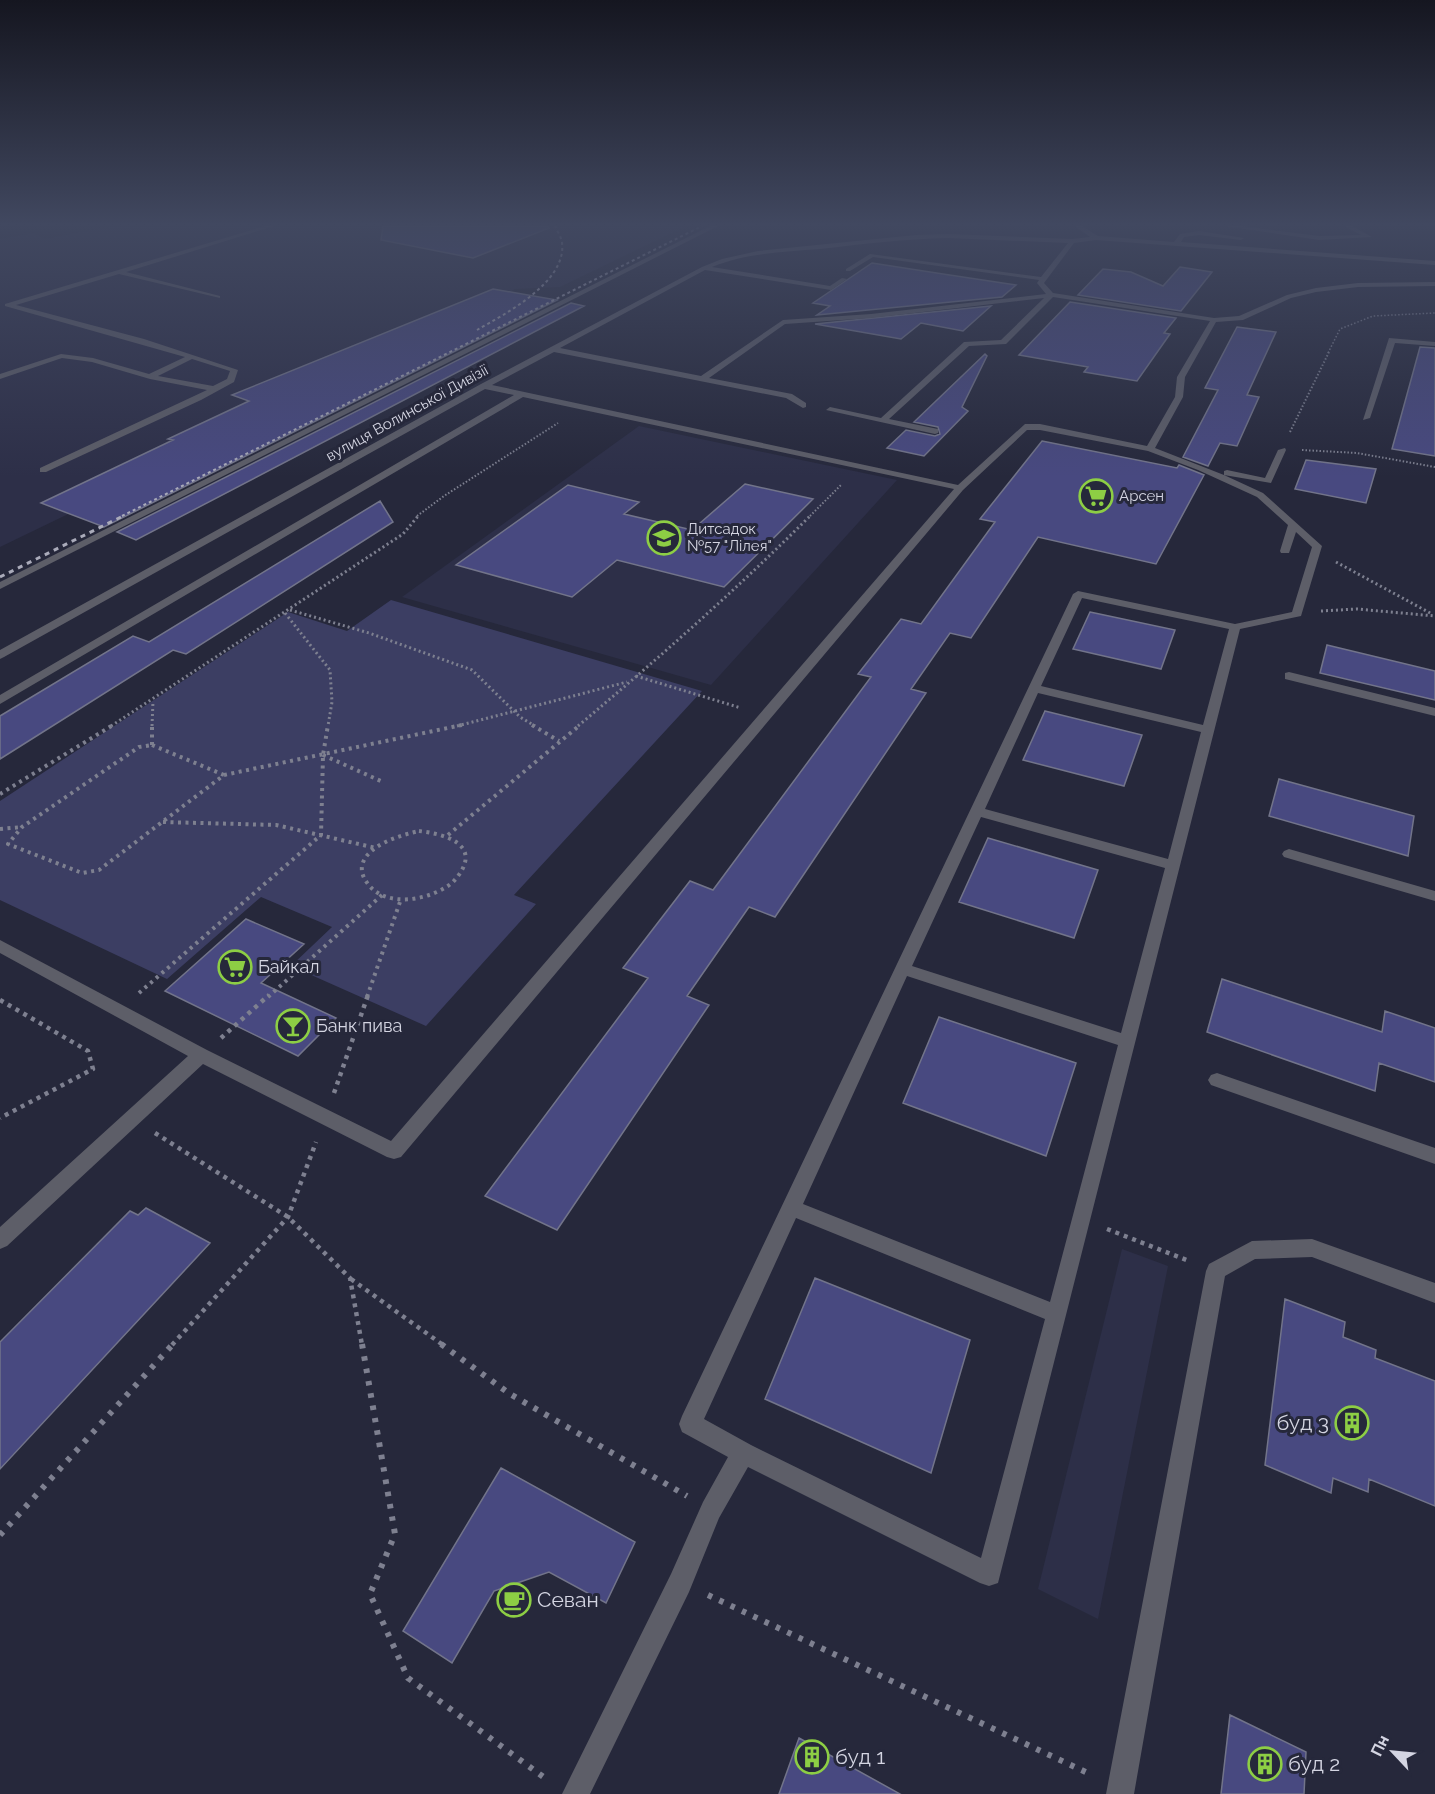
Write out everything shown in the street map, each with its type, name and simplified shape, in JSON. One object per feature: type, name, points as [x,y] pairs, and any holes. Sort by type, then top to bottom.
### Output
[{"type":"street","points":[[14,310],[234,370],[231,380],[214,389],[43,470]]},
{"type":"street","points":[[0,586],[549,310]]},
{"type":"street","name":"вулиця Волинської Дивізії","points":[[0,655],[626,310]]},
{"type":"street","points":[[703,378],[783,322],[925,310]]},
{"type":"street","points":[[882,421],[967,344],[1003,342],[1036,310]]},
{"type":"street","points":[[1147,310],[1214,320],[1240,318],[1258,310]]},
{"type":"street","points":[[1150,448],[1179,397],[1181,377],[1214,320]]},
{"type":"street","points":[[1366,418],[1392,340],[1435,344]]},
{"type":"street","points":[[552,349],[789,396],[803,405]]},
{"type":"street","points":[[0,377],[61,356],[93,360],[150,377],[214,389]]},
{"type":"street","points":[[150,377],[191,357]]},
{"type":"street","points":[[484,386],[960,488]]},
{"type":"street","points":[[0,700],[522,394]]},
{"type":"street","points":[[830,410],[935,431]]},
{"type":"street","points":[[0,946],[201,1055],[394,1151],[960,488],[1025,427],[1150,448],[1260,495],[1317,546],[1297,614],[1235,627],[1078,594],[690,1424],[743,1454],[989,1574],[1235,627]]},
{"type":"street","points":[[1201,468],[1268,481],[1282,450]]},
{"type":"street","points":[[1285,551],[1293,525]]},
{"type":"street","points":[[1289,676],[1435,712]]},
{"type":"street","points":[[1033,688],[1208,730]]},
{"type":"street","points":[[976,812],[1173,866]]},
{"type":"street","points":[[1289,854],[1435,896]]},
{"type":"street","points":[[903,969],[1127,1041]]},
{"type":"street","points":[[0,1240],[201,1055]]},
{"type":"street","points":[[1217,1080],[1435,1156]]},
{"type":"street","points":[[792,1208],[1056,1314]]},
{"type":"street","points":[[1120,1791],[1216,1271],[1252,1250],[1312,1248],[1435,1293]]},
{"type":"street","points":[[567,1791],[680,1582],[711,1510],[743,1454]]},
{"type":"path","points":[[1282,450],[1340,330],[1373,316],[1435,313]]},
{"type":"path","points":[[0,794],[153,700],[290,610],[403,534],[417,516],[444,496],[582,407]]},
{"type":"path","points":[[1326,450],[1435,467]]},
{"type":"path","points":[[448,835],[684,637],[746,580],[858,467]]},
{"type":"path","points":[[1315,552],[1354,570],[1435,616]]},
{"type":"path","points":[[1299,610],[1356,609],[1435,616]]},
{"type":"path","points":[[290,610],[369,633],[472,670],[515,711],[559,741]]},
{"type":"path","points":[[119,1011],[321,835],[323,755],[332,702],[330,670],[285,613]]},
{"type":"path","points":[[636,676],[765,715]]},
{"type":"path","points":[[224,774],[152,745],[139,747],[22,827],[8,844],[81,873],[99,870],[224,774],[442,730],[628,682]]},
{"type":"path","points":[[152,745],[153,700]]},
{"type":"path","points":[[323,755],[383,782]]},
{"type":"path","points":[[162,822],[276,825],[376,848]]},
{"type":"path","points":[[0,829],[22,827]]},
{"type":"path","points":[[434,831],[458,841],[464,850],[466,860],[463,870],[443,889],[429,895],[401,898],[382,895],[371,888],[365,879],[363,868],[367,858],[376,848],[403,834],[434,831]]},
{"type":"path","points":[[201,1055],[382,895]]},
{"type":"path","points":[[0,1535],[288,1217],[326,1117],[401,898]]},
{"type":"path","points":[[0,1000],[88,1051],[93,1069],[0,1118]]},
{"type":"path","points":[[132,1119],[288,1217],[350,1278],[510,1394],[711,1510]]},
{"type":"path","points":[[1081,1219],[1216,1271]]},
{"type":"path","points":[[350,1278],[395,1534],[370,1594],[408,1678],[567,1791]]},
{"type":"path","points":[[680,1582],[1120,1791]]},
{"type":"shaded area","points":[[0,310],[482,310],[449,330],[0,547]]},
{"type":"shaded area","name":"Дитсадок №57 \"Лілея\"","points":[[639,426],[897,480],[711,685],[402,597]]},
{"type":"shaded area","points":[[391,600],[702,691],[514,895],[536,904],[426,1026],[291,966],[332,927],[261,897],[167,979],[0,900],[0,801],[288,612],[347,631]]},
{"type":"shaded area","points":[[1122,1249],[1168,1266],[1098,1619],[1038,1589]]},
{"type":"building","points":[[442,310],[538,310],[104,527],[41,503],[249,401],[232,395]]},
{"type":"building","points":[[558,310],[577,310],[136,540],[117,532]]},
{"type":"building","points":[[825,310],[871,310],[817,315]]},
{"type":"building","points":[[955,310],[987,310],[963,331],[921,323],[901,339],[815,324]]},
{"type":"building","points":[[1063,310],[1121,310],[1176,318],[1164,333],[1170,334],[1137,381],[1084,372],[1088,367],[1019,355]]},
{"type":"building","points":[[1237,327],[1276,332],[1247,395],[1259,397],[1237,446],[1220,443],[1208,466],[1183,457],[1218,390],[1205,388]]},
{"type":"building","points":[[1420,347],[1435,348],[1435,456],[1392,449]]},
{"type":"building","points":[[985,354],[987,356],[962,407],[968,411],[924,456],[887,448],[906,430],[935,436],[940,434],[938,427],[914,422]]},
{"type":"building","points":[[1042,441],[1177,468],[1179,465],[1204,475],[1156,564],[1038,537],[971,638],[950,633],[911,689],[926,693],[775,917],[749,907],[687,996],[709,1005],[557,1230],[485,1196],[648,978],[623,968],[690,881],[713,890],[871,677],[858,674],[901,619],[921,624],[995,522],[980,519]]},
{"type":"building","points":[[1306,460],[1376,469],[1366,503],[1295,489]]},
{"type":"building","points":[[745,484],[813,499],[724,587],[617,560],[572,597],[456,565],[568,485],[639,502],[624,514],[692,530]]},
{"type":"building","points":[[380,501],[393,522],[186,654],[173,650],[0,759],[0,716],[133,636],[149,642]]},
{"type":"building","points":[[1090,612],[1175,630],[1161,669],[1073,649]]},
{"type":"building","points":[[1327,645],[1435,671],[1435,700],[1320,673]]},
{"type":"building","points":[[1045,711],[1142,735],[1124,786],[1023,760]]},
{"type":"building","points":[[1279,779],[1414,816],[1408,856],[1269,816]]},
{"type":"building","points":[[988,838],[1098,870],[1074,938],[959,902]]},
{"type":"building","name":"Байкал","points":[[246,919],[304,944],[261,983],[336,1018],[298,1056],[165,991]]},
{"type":"building","points":[[1222,979],[1382,1032],[1385,1011],[1435,1028],[1435,1082],[1379,1063],[1375,1091],[1207,1032]]},
{"type":"building","points":[[939,1017],[1076,1063],[1046,1156],[903,1103]]},
{"type":"building","points":[[146,1208],[210,1243],[0,1469],[0,1342],[130,1211],[138,1215]]},
{"type":"building","points":[[815,1278],[970,1340],[931,1473],[765,1399]]},
{"type":"building","name":"буд 3","points":[[1285,1299],[1345,1322],[1343,1337],[1376,1350],[1375,1358],[1435,1381],[1435,1506],[1369,1479],[1368,1492],[1333,1478],[1331,1493],[1265,1465]]},
{"type":"building","points":[[501,1468],[635,1542],[606,1603],[549,1572],[494,1591],[452,1663],[403,1631]]},
{"type":"building","name":"буд 2","points":[[1230,1715],[1306,1752],[1304,1794],[1221,1794]]},
{"type":"building","name":"буд 1","points":[[799,1738],[900,1794],[779,1794]]},
{"type":"railway","points":[[477,330],[512,310]]},
{"type":"railway","points":[[122,516],[535,310]]},
{"type":"railway","points":[[0,577],[125,515]]},
{"type":"place","name":"Арсен","points":[[1096,496]]},
{"type":"place","name":"Дитсадок №57 \"Лілея\"","points":[[664,538]]},
{"type":"place","name":"Байкал","points":[[235,967]]},
{"type":"place","name":"Банк пива","points":[[293,1026]]},
{"type":"place","name":"буд 3","points":[[1352,1423]]},
{"type":"place","name":"Севан","points":[[514,1600]]},
{"type":"place","name":"буд 1","points":[[812,1757]]},
{"type":"place","name":"буд 2","points":[[1265,1764]]}]
